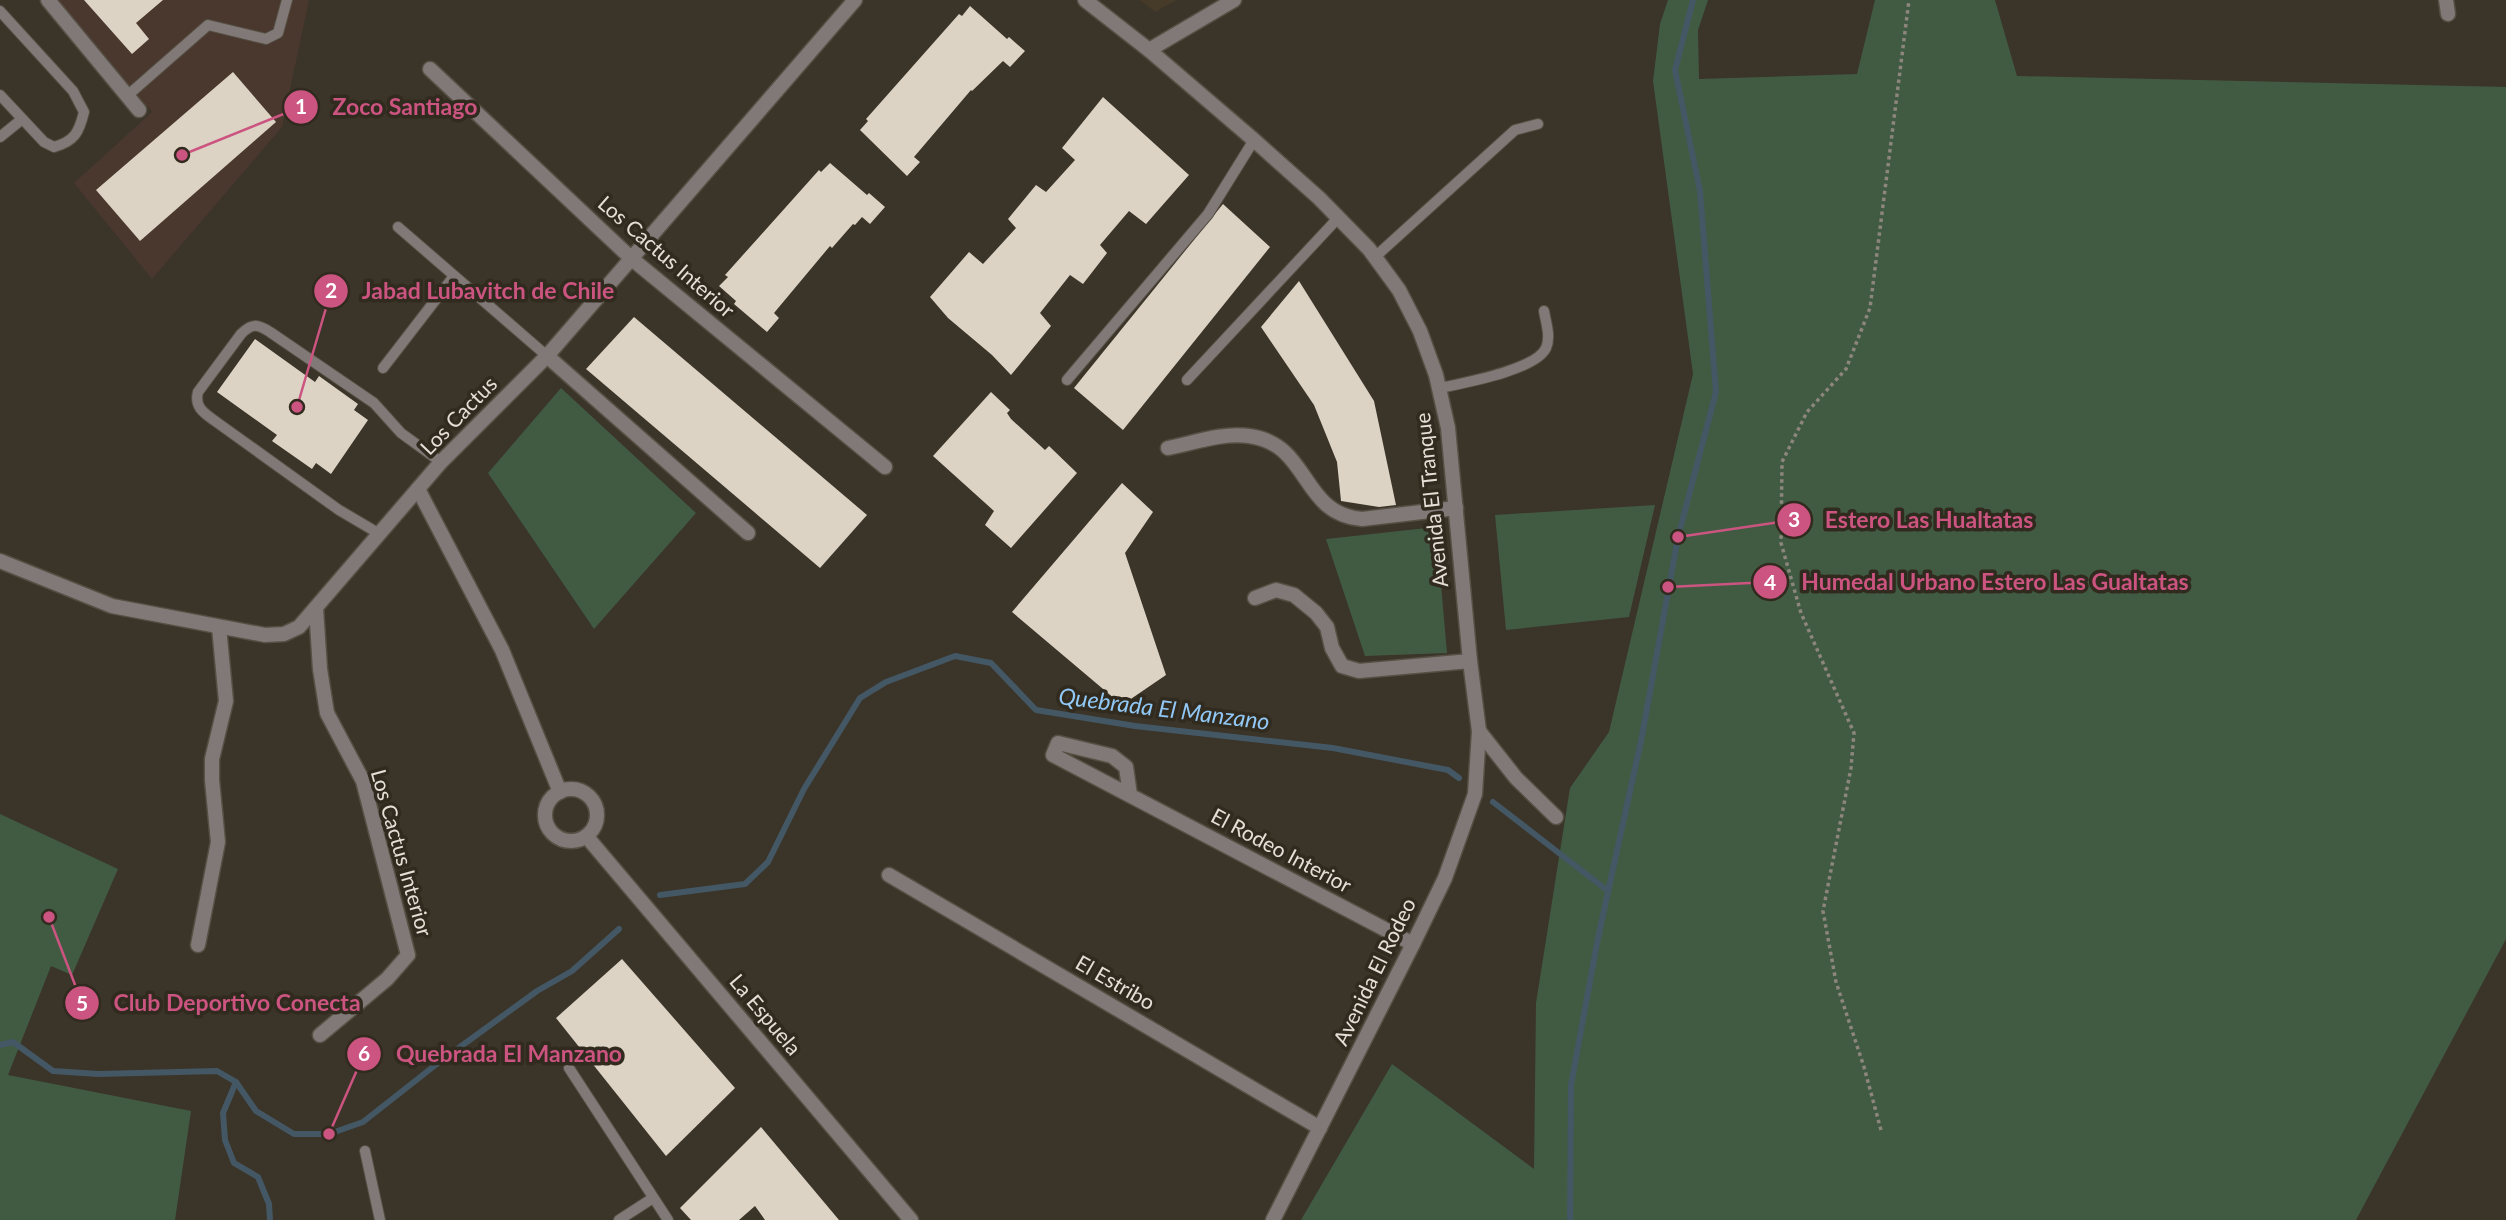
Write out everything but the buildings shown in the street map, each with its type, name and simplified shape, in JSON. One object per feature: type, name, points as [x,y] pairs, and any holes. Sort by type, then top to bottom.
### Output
[{"type":"street","points":[[48,0],[139,110]]},
{"type":"street","name":"Los Cactus","points":[[0,561],[112,606],[265,635],[284,634],[299,627],[441,462],[547,356],[855,0]]},
{"type":"street","name":"Avenida El Tranque","points":[[1086,0],[1254,140],[1339,217],[1375,257],[1399,290],[1426,344],[1440,388],[1448,428],[1479,731]]},
{"type":"street","points":[[1149,50],[1234,0]]},
{"type":"street","name":"Los Cactus Interior","points":[[430,69],[632,259],[885,467]]},
{"type":"street","points":[[547,356],[748,533]]},
{"type":"street","points":[[1168,447],[1238,435],[1263,439],[1286,452],[1322,503],[1330,510],[1351,518],[1455,508]]},
{"type":"street","points":[[418,489],[502,650],[560,792]]},
{"type":"street","points":[[1255,598],[1276,590],[1294,595],[1327,626],[1332,648],[1342,666],[1359,671],[1470,661]]},
{"type":"street","name":"Los Cactus Interior","points":[[316,608],[320,669],[327,713],[363,781],[408,954],[387,979],[320,1035]]},
{"type":"street","points":[[198,945],[218,842],[212,759],[226,701],[219,626]]},
{"type":"street","points":[[1479,731],[1516,778],[1556,817]]},
{"type":"street","name":"Avenida El Rodeo","points":[[1273,1220],[1445,878],[1475,794],[1479,731]]},
{"type":"street","name":"El Rodeo Interior","points":[[1129,795],[1126,767],[1112,756],[1058,743],[1054,755],[1129,795],[1413,944]]},
{"type":"street","points":[[572,789],[581,791],[594,803],[596,821],[587,837],[569,842],[560,839],[547,827],[545,809],[549,800],[560,792],[572,789]]},
{"type":"street","name":"La Espuela","points":[[587,837],[911,1220]]},
{"type":"street","name":"El Estribo","points":[[889,874],[1320,1128]]},
{"type":"lane","points":[[127,96],[208,25],[266,39],[278,33],[287,0]]},
{"type":"lane","points":[[0,11],[74,91],[84,112],[79,131],[66,144],[54,147],[44,142],[21,120],[0,95]]},
{"type":"lane","points":[[0,137],[21,120]]},
{"type":"lane","points":[[1375,257],[1515,130],[1538,124]]},
{"type":"lane","points":[[1067,380],[1208,214],[1254,140]]},
{"type":"lane","points":[[1187,380],[1339,217]]},
{"type":"lane","points":[[398,228],[547,356]]},
{"type":"lane","points":[[383,368],[454,276]]},
{"type":"lane","points":[[1440,388],[1490,378],[1541,357],[1547,347],[1548,336],[1544,311]]},
{"type":"lane","points":[[378,533],[339,510],[198,406],[198,392],[241,334],[249,326],[259,324],[374,403],[401,433],[441,462]]},
{"type":"lane","points":[[569,1068],[668,1220]]},
{"type":"lane","points":[[365,1151],[380,1220]]},
{"type":"lane","points":[[619,1220],[653,1198]]},
{"type":"path","points":[[1881,1130],[1836,982],[1823,911],[1851,768],[1854,733],[1801,613],[1781,543],[1782,462],[1807,412],[1846,369],[1870,308],[1909,0]]},
{"type":"shaded area","points":[[58,0],[309,0],[282,127],[152,279],[74,183],[152,112]]},
{"type":"shaded area","points":[[1140,0],[1177,0],[1155,12]]},
{"type":"green space","points":[[1668,0],[1708,0],[1698,30],[1699,79],[1857,74],[1875,0],[1995,0],[2017,76],[2506,87],[2506,939],[2356,1220],[1301,1220],[1392,1064],[1534,1169],[1536,1003],[1570,788],[1609,732],[1693,374],[1653,81],[1660,24]]},
{"type":"green space","points":[[561,388],[696,513],[594,629],[488,473]]},
{"type":"green space","points":[[1655,505],[1629,617],[1506,630],[1495,515]]},
{"type":"green space","points":[[1436,527],[1447,653],[1365,656],[1326,539]]},
{"type":"green space","points":[[0,814],[118,869],[72,975],[51,966],[8,1075],[191,1111],[175,1220],[0,1220]]},
{"type":"waterway","points":[[1570,1220],[1571,1085],[1598,938],[1642,736],[1678,537],[1716,392],[1700,191],[1675,70],[1693,0]]},
{"type":"waterway","name":"Quebrada El Manzano","points":[[660,895],[745,884],[768,862],[804,789],[860,698],[886,682],[955,656],[991,663],[1036,710],[1135,726],[1333,748],[1448,770],[1459,778]]},
{"type":"waterway","name":"Quebrada El Manzano","points":[[1493,802],[1608,891]]},
{"type":"waterway","name":"Quebrada El Manzano","points":[[0,1045],[13,1042],[53,1071],[98,1074],[217,1071],[236,1082],[256,1111],[294,1134],[329,1134],[363,1122],[537,991],[572,971],[619,929]]},
{"type":"waterway","points":[[236,1082],[223,1113],[225,1140],[234,1163],[258,1177],[269,1204],[270,1220]]},
{"type":"place","name":"Zoco Santiago","points":[[182,155]]},
{"type":"place","name":"Jabad Lubavitch de Chile","points":[[297,407]]},
{"type":"place","name":"Estero Las Hualtatas","points":[[1678,537]]},
{"type":"place","name":"Humedal Urbano Estero Las Gualtatas","points":[[1668,587]]},
{"type":"place","name":"Club Deportivo Conecta","points":[[49,917]]},
{"type":"place","name":"Quebrada El Manzano","points":[[329,1134]]}]
